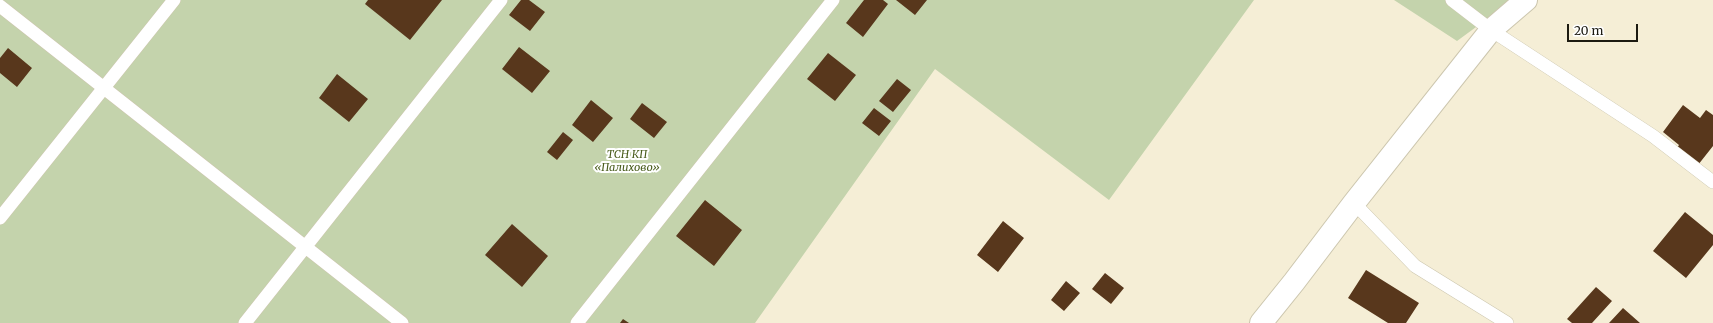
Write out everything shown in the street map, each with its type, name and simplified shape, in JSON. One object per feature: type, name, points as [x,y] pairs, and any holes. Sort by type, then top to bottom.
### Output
[{"type":"street","points":[[1261,323],[1491,30],[1526,0]]},
{"type":"lane","points":[[0,218],[174,0]]},
{"type":"lane","points":[[245,323],[501,0]]},
{"type":"lane","points":[[577,323],[833,0]]},
{"type":"lane","points":[[1452,0],[1491,30],[1653,136],[1713,182]]},
{"type":"lane","points":[[0,6],[402,323]]},
{"type":"lane","points":[[1354,203],[1415,266],[1507,323]]},
{"type":"green space","name":"ТСН КП «Палихово»","points":[[0,0],[1254,0],[1109,200],[935,69],[755,323],[0,323]]},
{"type":"green space","points":[[1394,0],[1513,0],[1457,41]]},
{"type":"building","points":[[368,0],[442,0],[410,40],[365,4]]},
{"type":"building","points":[[521,0],[529,0],[545,12],[530,31],[509,15]]},
{"type":"building","points":[[864,0],[883,0],[888,4],[863,37],[846,23]]},
{"type":"building","points":[[896,0],[927,0],[915,15]]},
{"type":"building","points":[[519,47],[550,71],[532,93],[502,69]]},
{"type":"building","points":[[8,48],[32,68],[17,87],[0,73],[0,58]]},
{"type":"building","points":[[828,53],[856,75],[835,101],[807,79]]},
{"type":"building","points":[[337,74],[368,99],[349,122],[319,98]]},
{"type":"building","points":[[897,79],[911,90],[893,112],[879,101]]},
{"type":"building","points":[[591,100],[613,118],[593,142],[572,125]]},
{"type":"building","points":[[642,103],[667,122],[654,138],[630,119]]},
{"type":"building","points":[[1683,105],[1700,118],[1706,110],[1713,115],[1713,146],[1698,165],[1677,148],[1679,145],[1663,132]]},
{"type":"building","points":[[874,108],[891,121],[879,136],[862,123]]},
{"type":"building","points":[[563,132],[573,140],[557,160],[547,152]]},
{"type":"building","points":[[705,200],[742,230],[714,266],[676,236]]},
{"type":"building","points":[[1685,212],[1713,235],[1713,245],[1686,278],[1653,251]]},
{"type":"building","points":[[1003,221],[1024,238],[998,272],[977,255]]},
{"type":"building","points":[[512,224],[548,256],[522,287],[485,255]]},
{"type":"building","points":[[1366,270],[1419,303],[1406,323],[1388,323],[1348,298]]},
{"type":"building","points":[[1105,273],[1124,288],[1111,304],[1092,289]]},
{"type":"building","points":[[1066,281],[1080,293],[1064,311],[1051,300]]},
{"type":"building","points":[[1596,287],[1612,301],[1592,323],[1572,323],[1567,319]]},
{"type":"building","points":[[1623,308],[1640,323],[1609,323]]},
{"type":"building","points":[[623,319],[629,323],[620,323]]}]
